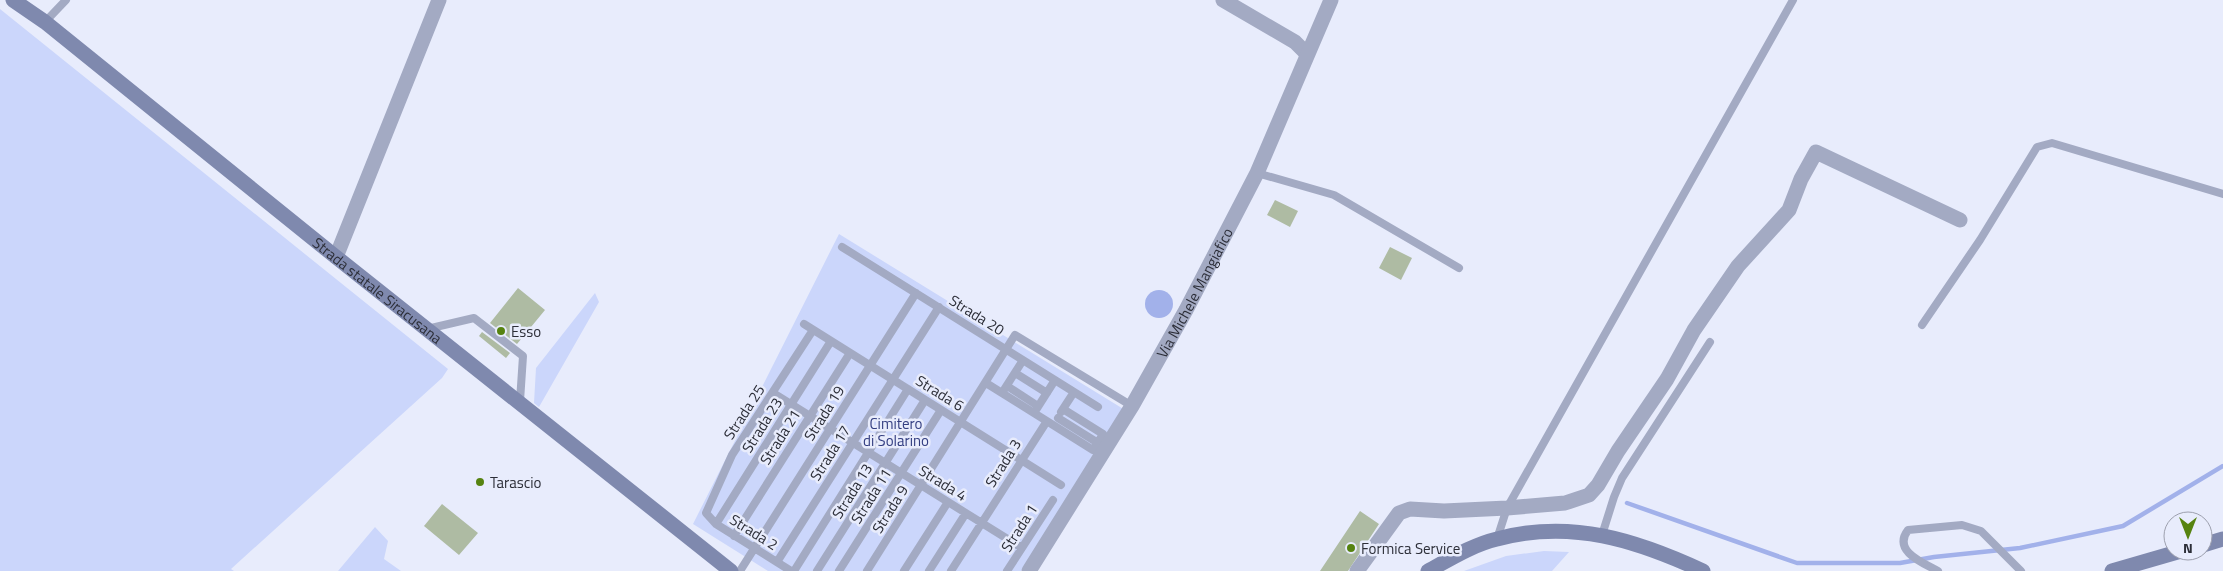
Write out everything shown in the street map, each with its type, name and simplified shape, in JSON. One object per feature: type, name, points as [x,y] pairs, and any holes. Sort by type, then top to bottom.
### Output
[{"type":"main road","name":"Strada statale Siracusana","points":[[13,0],[23,4],[336,257],[520,401],[731,571]]},
{"type":"main road","points":[[1428,571],[1464,552],[1496,539],[1564,532],[1602,534],[1628,540],[1660,551],[1703,571]]},
{"type":"main road","points":[[2112,571],[2163,556]]},
{"type":"street","points":[[336,257],[439,0]]},
{"type":"street","points":[[1223,0],[1295,42],[1307,54]]},
{"type":"street","name":"Via Michele Mangiafico","points":[[1029,571],[1132,406],[1186,310],[1257,173],[1331,0]]},
{"type":"street","points":[[1357,571],[1399,513],[1410,508],[1444,511],[1507,508],[1565,503],[1589,495],[1598,485],[1618,451],[1667,379],[1694,330],[1733,274],[1789,210],[1801,179],[1816,152],[1960,220]]},
{"type":"lane","points":[[45,22],[66,0]]},
{"type":"lane","points":[[1496,539],[1507,508],[1793,0]]},
{"type":"lane","points":[[1922,325],[1980,240],[2037,148],[2052,143],[2223,194]]},
{"type":"lane","points":[[1257,173],[1334,195],[1460,268]]},
{"type":"lane","name":"Strada 20","points":[[842,246],[1098,407]]},
{"type":"lane","name":"Strada 19","points":[[740,571],[916,293]]},
{"type":"lane","name":"Strada 17","points":[[777,562],[938,307]]},
{"type":"lane","points":[[427,329],[474,318],[522,356],[520,401]]},
{"type":"lane","name":"Strada 6","points":[[804,324],[1061,485]]},
{"type":"lane","name":"Strada 25","points":[[706,513],[732,455],[813,330]]},
{"type":"lane","name":"Strada 9","points":[[867,571],[1015,335],[1132,406]]},
{"type":"lane","name":"Strada 23","points":[[716,524],[831,341]]},
{"type":"lane","points":[[1602,534],[1622,478],[1710,342]]},
{"type":"lane","name":"Strada 21","points":[[734,536],[850,353]]},
{"type":"lane","points":[[1005,390],[1023,360]]},
{"type":"lane","points":[[1015,373],[1047,393]]},
{"type":"lane","points":[[1036,409],[1055,380]]},
{"type":"lane","points":[[986,383],[1005,390],[1095,446],[1103,434],[1063,409]]},
{"type":"lane","points":[[792,571],[908,389]]},
{"type":"lane","name":"Strada 3","points":[[952,571],[1021,460],[1063,409],[1074,392]]},
{"type":"lane","name":"Strada 4","points":[[773,393],[1022,548]]},
{"type":"lane","name":"Strada 13","points":[[817,571],[925,400]]},
{"type":"lane","name":"Strada 11","points":[[839,571],[941,410]]},
{"type":"lane","name":"Strada 1","points":[[1007,571],[1053,500]]},
{"type":"lane","points":[[904,571],[948,502]]},
{"type":"lane","name":"Strada 2","points":[[706,513],[716,524],[792,571]]},
{"type":"lane","points":[[929,571],[966,514]]},
{"type":"lane","points":[[1938,571],[1908,554],[1903,544],[1904,536],[1908,530],[1962,525],[1981,531],[2021,571]]},
{"type":"green space","points":[[0,9],[448,369],[442,378],[231,569],[234,571],[0,571]]},
{"type":"green space","name":"Cimitero di Solarino","points":[[839,234],[1125,410],[1021,571],[768,571],[693,524]]},
{"type":"green space","points":[[595,293],[599,302],[539,407],[534,403],[536,368]]},
{"type":"green space","points":[[375,527],[388,541],[384,559],[401,571],[338,571]]},
{"type":"green space","points":[[1544,551],[1569,552],[1552,571],[1464,571],[1506,556]]},
{"type":"shaded area","points":[[1159,290],[1169,294],[1173,304],[1169,314],[1159,318],[1149,314],[1145,304],[1149,294]]},
{"type":"building","points":[[1275,200],[1298,211],[1290,227],[1267,215]]},
{"type":"building","points":[[1390,247],[1412,258],[1401,280],[1379,268]]},
{"type":"building","points":[[518,288],[545,310],[517,344],[490,323]]},
{"type":"building","points":[[482,332],[510,353],[506,358],[479,336]]},
{"type":"building","points":[[442,504],[478,533],[459,555],[424,526]]},
{"type":"building","name":"Formica Service","points":[[1360,511],[1379,524],[1348,571],[1320,571]]},
{"type":"waterway","points":[[1627,503],[1797,563],[1900,563],[1934,557],[2020,548],[2123,526],[2223,466]]},
{"type":"place","name":"Esso","points":[[501,331]]},
{"type":"place","name":"Tarascio","points":[[480,482]]},
{"type":"place","name":"Formica Service","points":[[1351,548]]}]
